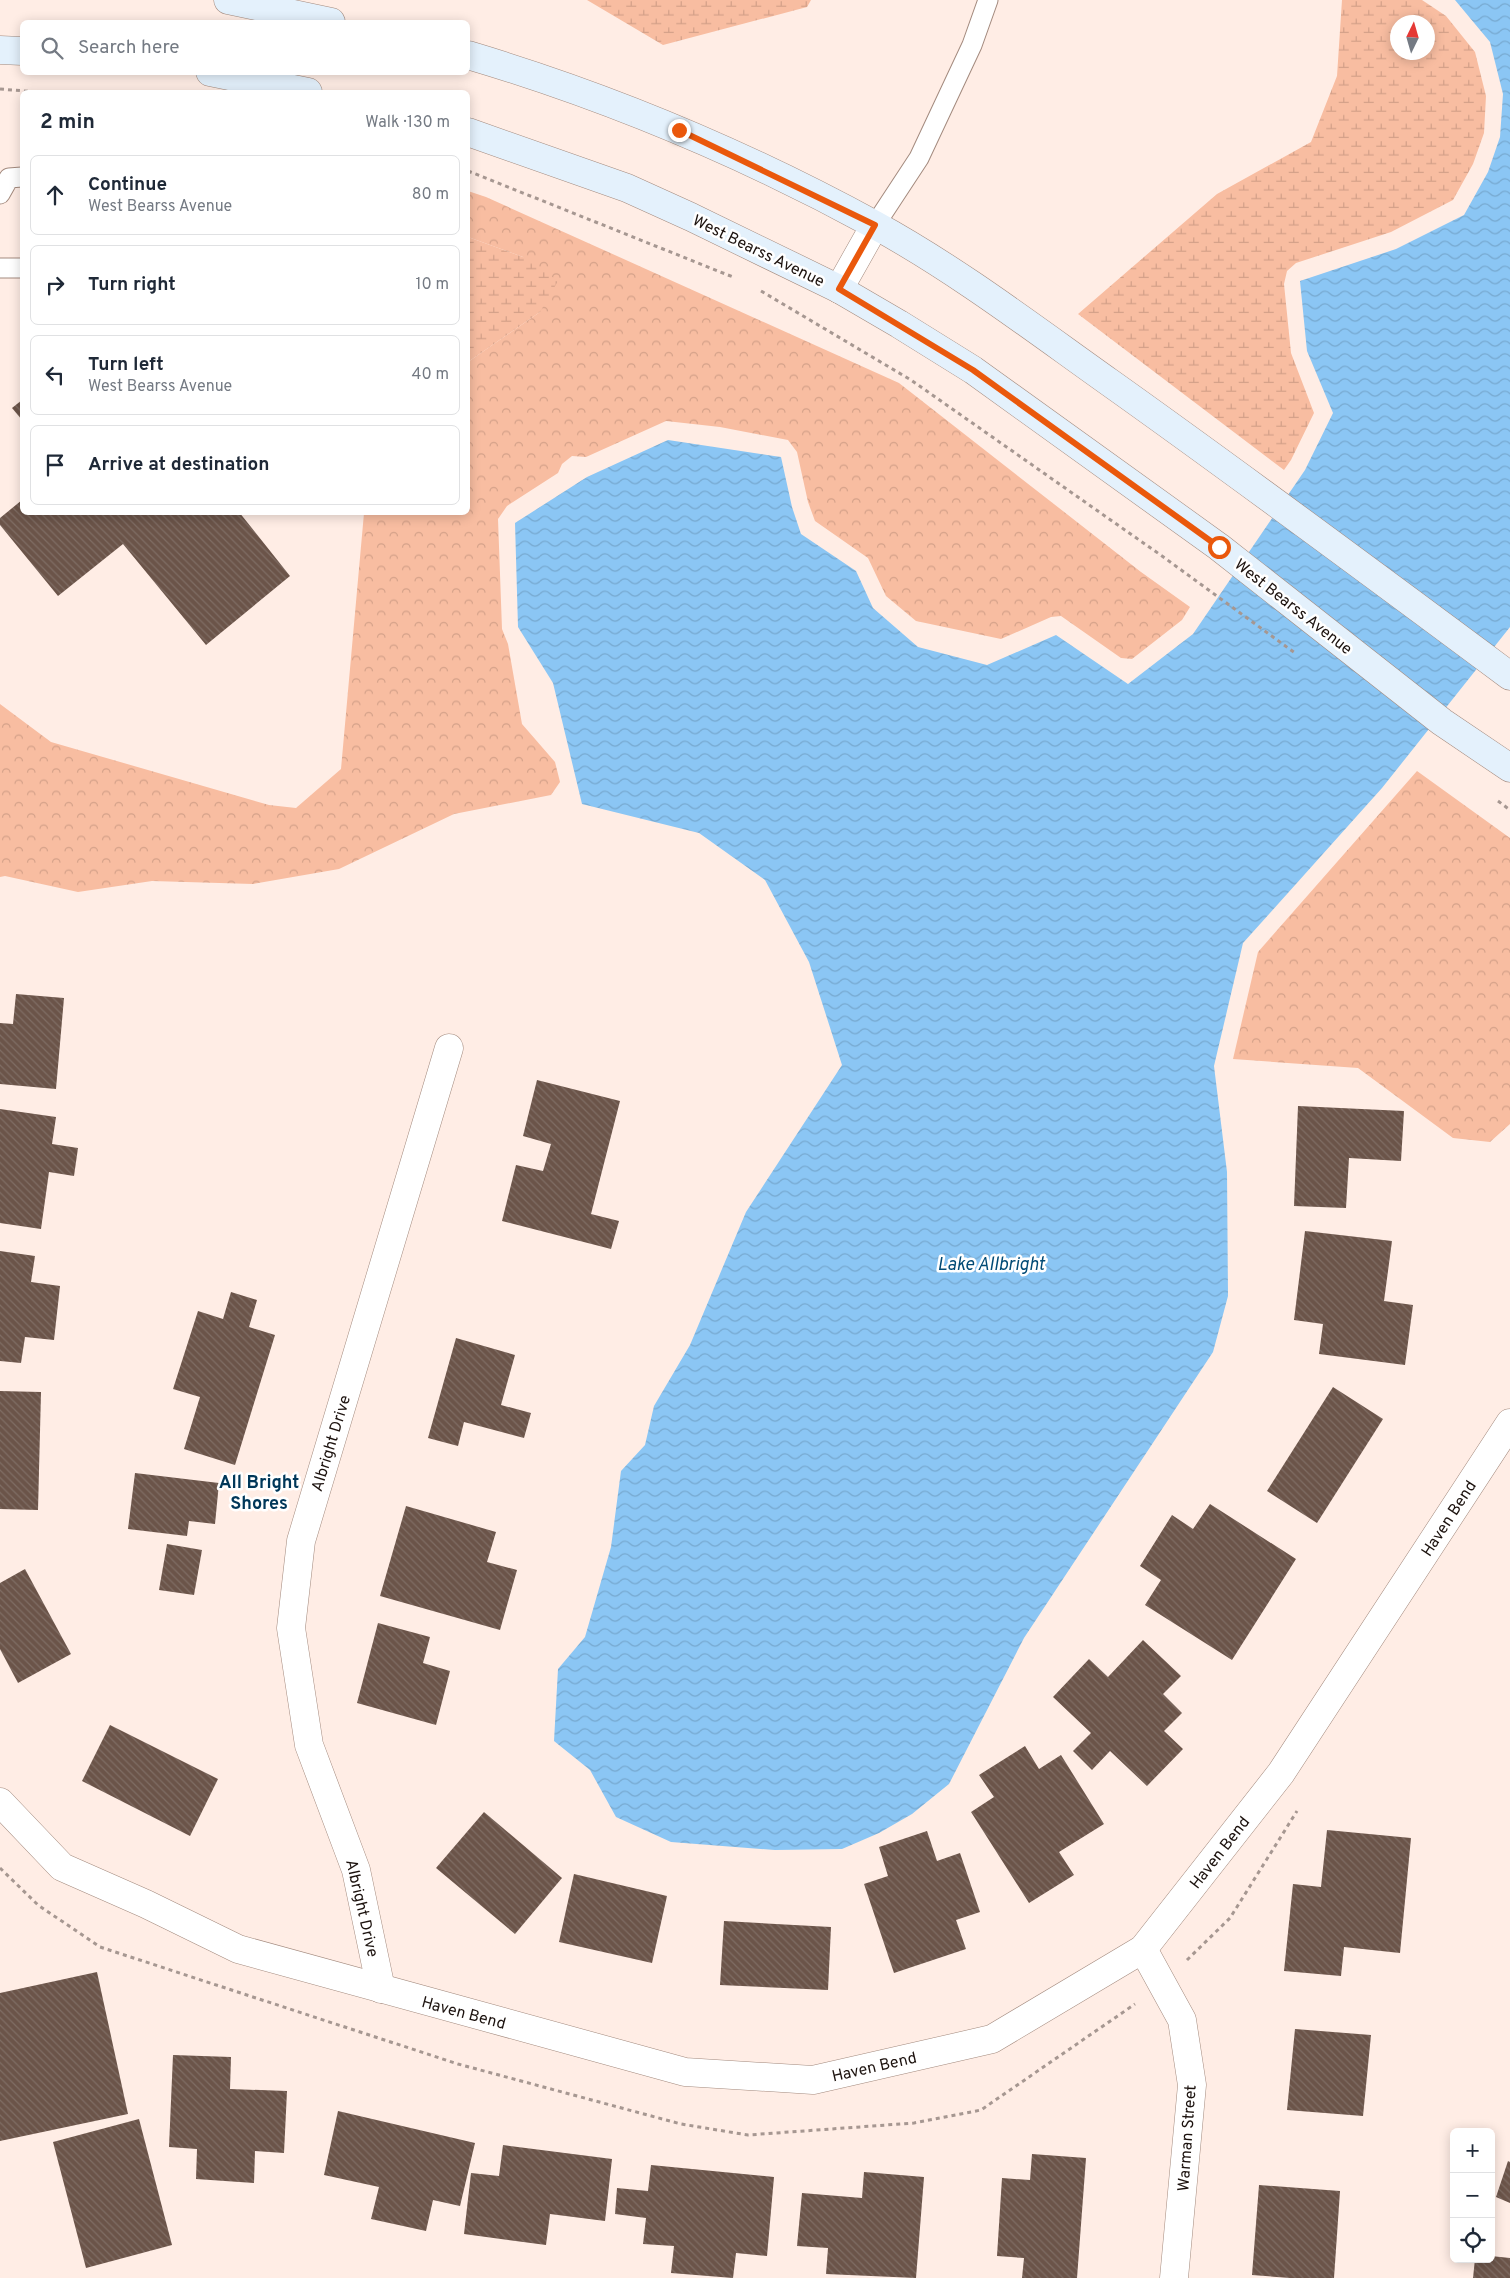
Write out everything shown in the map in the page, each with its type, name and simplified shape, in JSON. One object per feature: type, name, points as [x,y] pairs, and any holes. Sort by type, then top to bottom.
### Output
[{"type":"main road","points":[[228,0],[322,20]]},
{"type":"main road","points":[[0,50],[20,51]]},
{"type":"main road","points":[[470,56],[533,75],[679,130],[875,225],[967,281],[1266,493],[1500,669]]},
{"type":"main road","points":[[225,75],[298,90]]},
{"type":"main road","name":"West Bearss Avenue","points":[[470,133],[627,188],[765,252],[839,289],[973,370],[1219,547],[1442,722],[1510,768]]},
{"type":"street","points":[[839,289],[875,225]]},
{"type":"street","name":"Albright Drive","points":[[381,1989],[356,1870],[309,1744],[291,1628],[301,1541],[449,1048]]},
{"type":"street","name":"Haven Bend","points":[[0,1802],[62,1866],[238,1949],[685,2072],[813,2080],[992,2039],[1143,1948],[1281,1773],[1510,1423]]},
{"type":"street","name":"Warman Street","points":[[1143,1948],[1182,2020],[1192,2085],[1174,2278]]},
{"type":"lane","points":[[875,225],[919,158],[972,45],[988,0]]},
{"type":"lane","points":[[0,194],[9,178],[20,177]]},
{"type":"lane","points":[[0,268],[20,268]]},
{"type":"path","points":[[0,89],[20,91]]},
{"type":"path","points":[[470,172],[740,280]]},
{"type":"path","points":[[758,289],[911,380],[1200,583]]},
{"type":"green space","points":[[587,0],[811,0],[807,7],[663,45]]},
{"type":"green space","points":[[1342,0],[1422,0],[1446,16],[1475,52],[1486,96],[1484,133],[1473,164],[1453,200],[1391,232],[1296,263],[1287,271],[1284,284],[1291,353],[1314,413],[1291,460],[1284,470],[1078,314],[1217,194],[1311,142],[1337,76]]},
{"type":"green space","points":[[470,192],[486,197],[899,383],[1141,572],[1190,607],[1182,620],[1132,659],[1121,658],[1061,616],[1051,617],[1001,639],[916,621],[886,596],[868,558],[815,521],[808,502],[797,452],[788,440],[720,427],[666,421],[586,457],[572,456],[562,464],[558,473],[507,506],[498,519],[502,629],[508,644],[522,724],[555,762],[560,782],[551,795],[454,814],[339,869],[253,884],[152,881],[78,892],[5,876],[0,877],[0,704],[51,742],[269,805],[296,808],[341,769],[364,515],[470,515],[470,361],[540,312],[523,257],[470,238]]},
{"type":"green space","points":[[470,238],[523,257],[558,281],[540,312],[470,361]]},
{"type":"green space","points":[[1417,771],[1510,838],[1510,1124],[1490,1142],[1453,1138],[1358,1068],[1233,1059],[1258,952]]},
{"type":"water","name":"Lake Allbright","points":[[1455,0],[1510,0],[1510,627],[1382,788],[1243,943],[1214,1066],[1227,1172],[1228,1296],[1213,1352],[1024,1638],[949,1784],[912,1814],[879,1833],[842,1849],[775,1850],[671,1842],[616,1817],[590,1770],[554,1741],[558,1669],[585,1637],[611,1547],[621,1471],[645,1445],[654,1406],[690,1345],[746,1212],[842,1065],[809,962],[765,880],[699,833],[582,804],[553,683],[518,627],[515,523],[587,477],[668,440],[781,457],[792,507],[801,534],[856,571],[873,608],[918,647],[987,665],[1056,635],[1128,684],[1193,634],[1305,470],[1333,413],[1307,351],[1300,281],[1396,249],[1464,215],[1488,172],[1500,137],[1503,94],[1490,42]]},
{"type":"building","points":[[20,402],[20,418],[12,408]]},
{"type":"building","points":[[20,502],[20,515],[241,515],[290,576],[206,645],[123,544],[58,596],[0,525],[0,518]]},
{"type":"building","points":[[16,994],[64,998],[56,1089],[0,1084],[0,1023],[13,1024]]},
{"type":"building","points":[[537,1080],[620,1101],[591,1214],[619,1221],[611,1249],[502,1221],[516,1165],[543,1171],[551,1144],[523,1136]]},
{"type":"building","points":[[1298,1106],[1404,1111],[1401,1161],[1349,1158],[1346,1208],[1294,1206]]},
{"type":"building","points":[[0,1109],[56,1117],[52,1144],[78,1148],[74,1176],[49,1172],[41,1229],[0,1223]]},
{"type":"building","points":[[1305,1231],[1392,1241],[1384,1301],[1413,1305],[1405,1365],[1319,1354],[1323,1324],[1294,1320]]},
{"type":"building","points":[[0,1251],[35,1256],[31,1282],[60,1286],[54,1340],[25,1337],[21,1363],[0,1361]]},
{"type":"building","points":[[231,1292],[257,1300],[249,1327],[275,1335],[235,1465],[184,1449],[200,1397],[173,1389],[198,1311],[223,1319]]},
{"type":"building","points":[[456,1338],[515,1355],[501,1405],[531,1413],[524,1438],[464,1422],[458,1446],[428,1438]]},
{"type":"building","points":[[1333,1387],[1383,1419],[1317,1523],[1267,1491]]},
{"type":"building","points":[[0,1391],[41,1392],[38,1510],[0,1509]]},
{"type":"building","points":[[135,1473],[219,1483],[215,1524],[189,1521],[187,1536],[128,1529]]},
{"type":"building","points":[[1210,1504],[1296,1559],[1232,1660],[1145,1605],[1161,1580],[1140,1566],[1172,1515],[1193,1529]]},
{"type":"building","points":[[406,1506],[496,1532],[487,1562],[517,1570],[500,1630],[380,1596]]},
{"type":"building","points":[[167,1544],[202,1550],[194,1595],[159,1590]]},
{"type":"building","points":[[25,1569],[71,1654],[18,1683],[0,1649],[0,1583]]},
{"type":"building","points":[[378,1623],[430,1637],[423,1663],[450,1671],[436,1725],[357,1703]]},
{"type":"building","points":[[1143,1640],[1181,1676],[1163,1694],[1182,1713],[1164,1731],[1183,1749],[1147,1786],[1110,1751],[1092,1770],[1073,1751],[1091,1733],[1053,1697],[1089,1659],[1108,1677]]},
{"type":"building","points":[[110,1725],[218,1779],[190,1836],[82,1781]]},
{"type":"building","points":[[1025,1746],[1039,1769],[1061,1755],[1104,1824],[1059,1852],[1074,1875],[1029,1903],[971,1812],[994,1797],[979,1775]]},
{"type":"building","points":[[484,1812],[562,1878],[515,1934],[436,1868]]},
{"type":"building","points":[[1327,1830],[1411,1838],[1400,1953],[1344,1947],[1341,1976],[1284,1971],[1293,1884],[1321,1887]]},
{"type":"building","points":[[927,1831],[937,1861],[960,1853],[980,1912],[956,1920],[966,1949],[894,1973],[864,1884],[888,1876],[879,1847]]},
{"type":"building","points":[[574,1874],[667,1896],[652,1963],[559,1942]]},
{"type":"building","points":[[724,1921],[831,1927],[828,1990],[720,1985]]},
{"type":"building","points":[[97,1972],[128,2114],[0,2141],[0,1993]]},
{"type":"building","points":[[1295,2029],[1371,2035],[1363,2116],[1287,2110]]},
{"type":"building","points":[[173,2055],[231,2057],[230,2089],[287,2091],[284,2153],[255,2151],[254,2183],[196,2179],[197,2149],[169,2147]]},
{"type":"building","points":[[338,2111],[475,2143],[460,2206],[433,2200],[426,2231],[371,2219],[379,2187],[324,2175]]},
{"type":"building","points":[[139,2119],[172,2245],[86,2268],[53,2142]]},
{"type":"building","points":[[503,2145],[612,2159],[605,2221],[550,2214],[546,2245],[464,2234],[471,2173],[499,2176]]},
{"type":"building","points":[[1032,2154],[1086,2158],[1077,2278],[1022,2278],[1024,2258],[997,2256],[1002,2178],[1030,2180]]},
{"type":"building","points":[[1508,2161],[1510,2162],[1510,2203],[1496,2197]]},
{"type":"building","points":[[651,2165],[774,2177],[767,2256],[736,2253],[733,2278],[671,2273],[674,2246],[643,2244],[646,2218],[615,2214],[617,2188],[648,2191]]},
{"type":"building","points":[[864,2172],[924,2177],[916,2278],[826,2274],[828,2248],[797,2246],[802,2193],[862,2198]]},
{"type":"building","points":[[1259,2185],[1340,2191],[1334,2278],[1290,2278],[1252,2275]]},
{"type":"building","points":[[1495,2256],[1510,2258],[1510,2278],[1473,2278],[1475,2263],[1495,2263]]},
{"type":"district","name":"All Bright Shores","points":[[259,1492]]},
{"type":"route","points":[[679,130],[875,225],[839,289],[973,370],[1219,547]]}]
